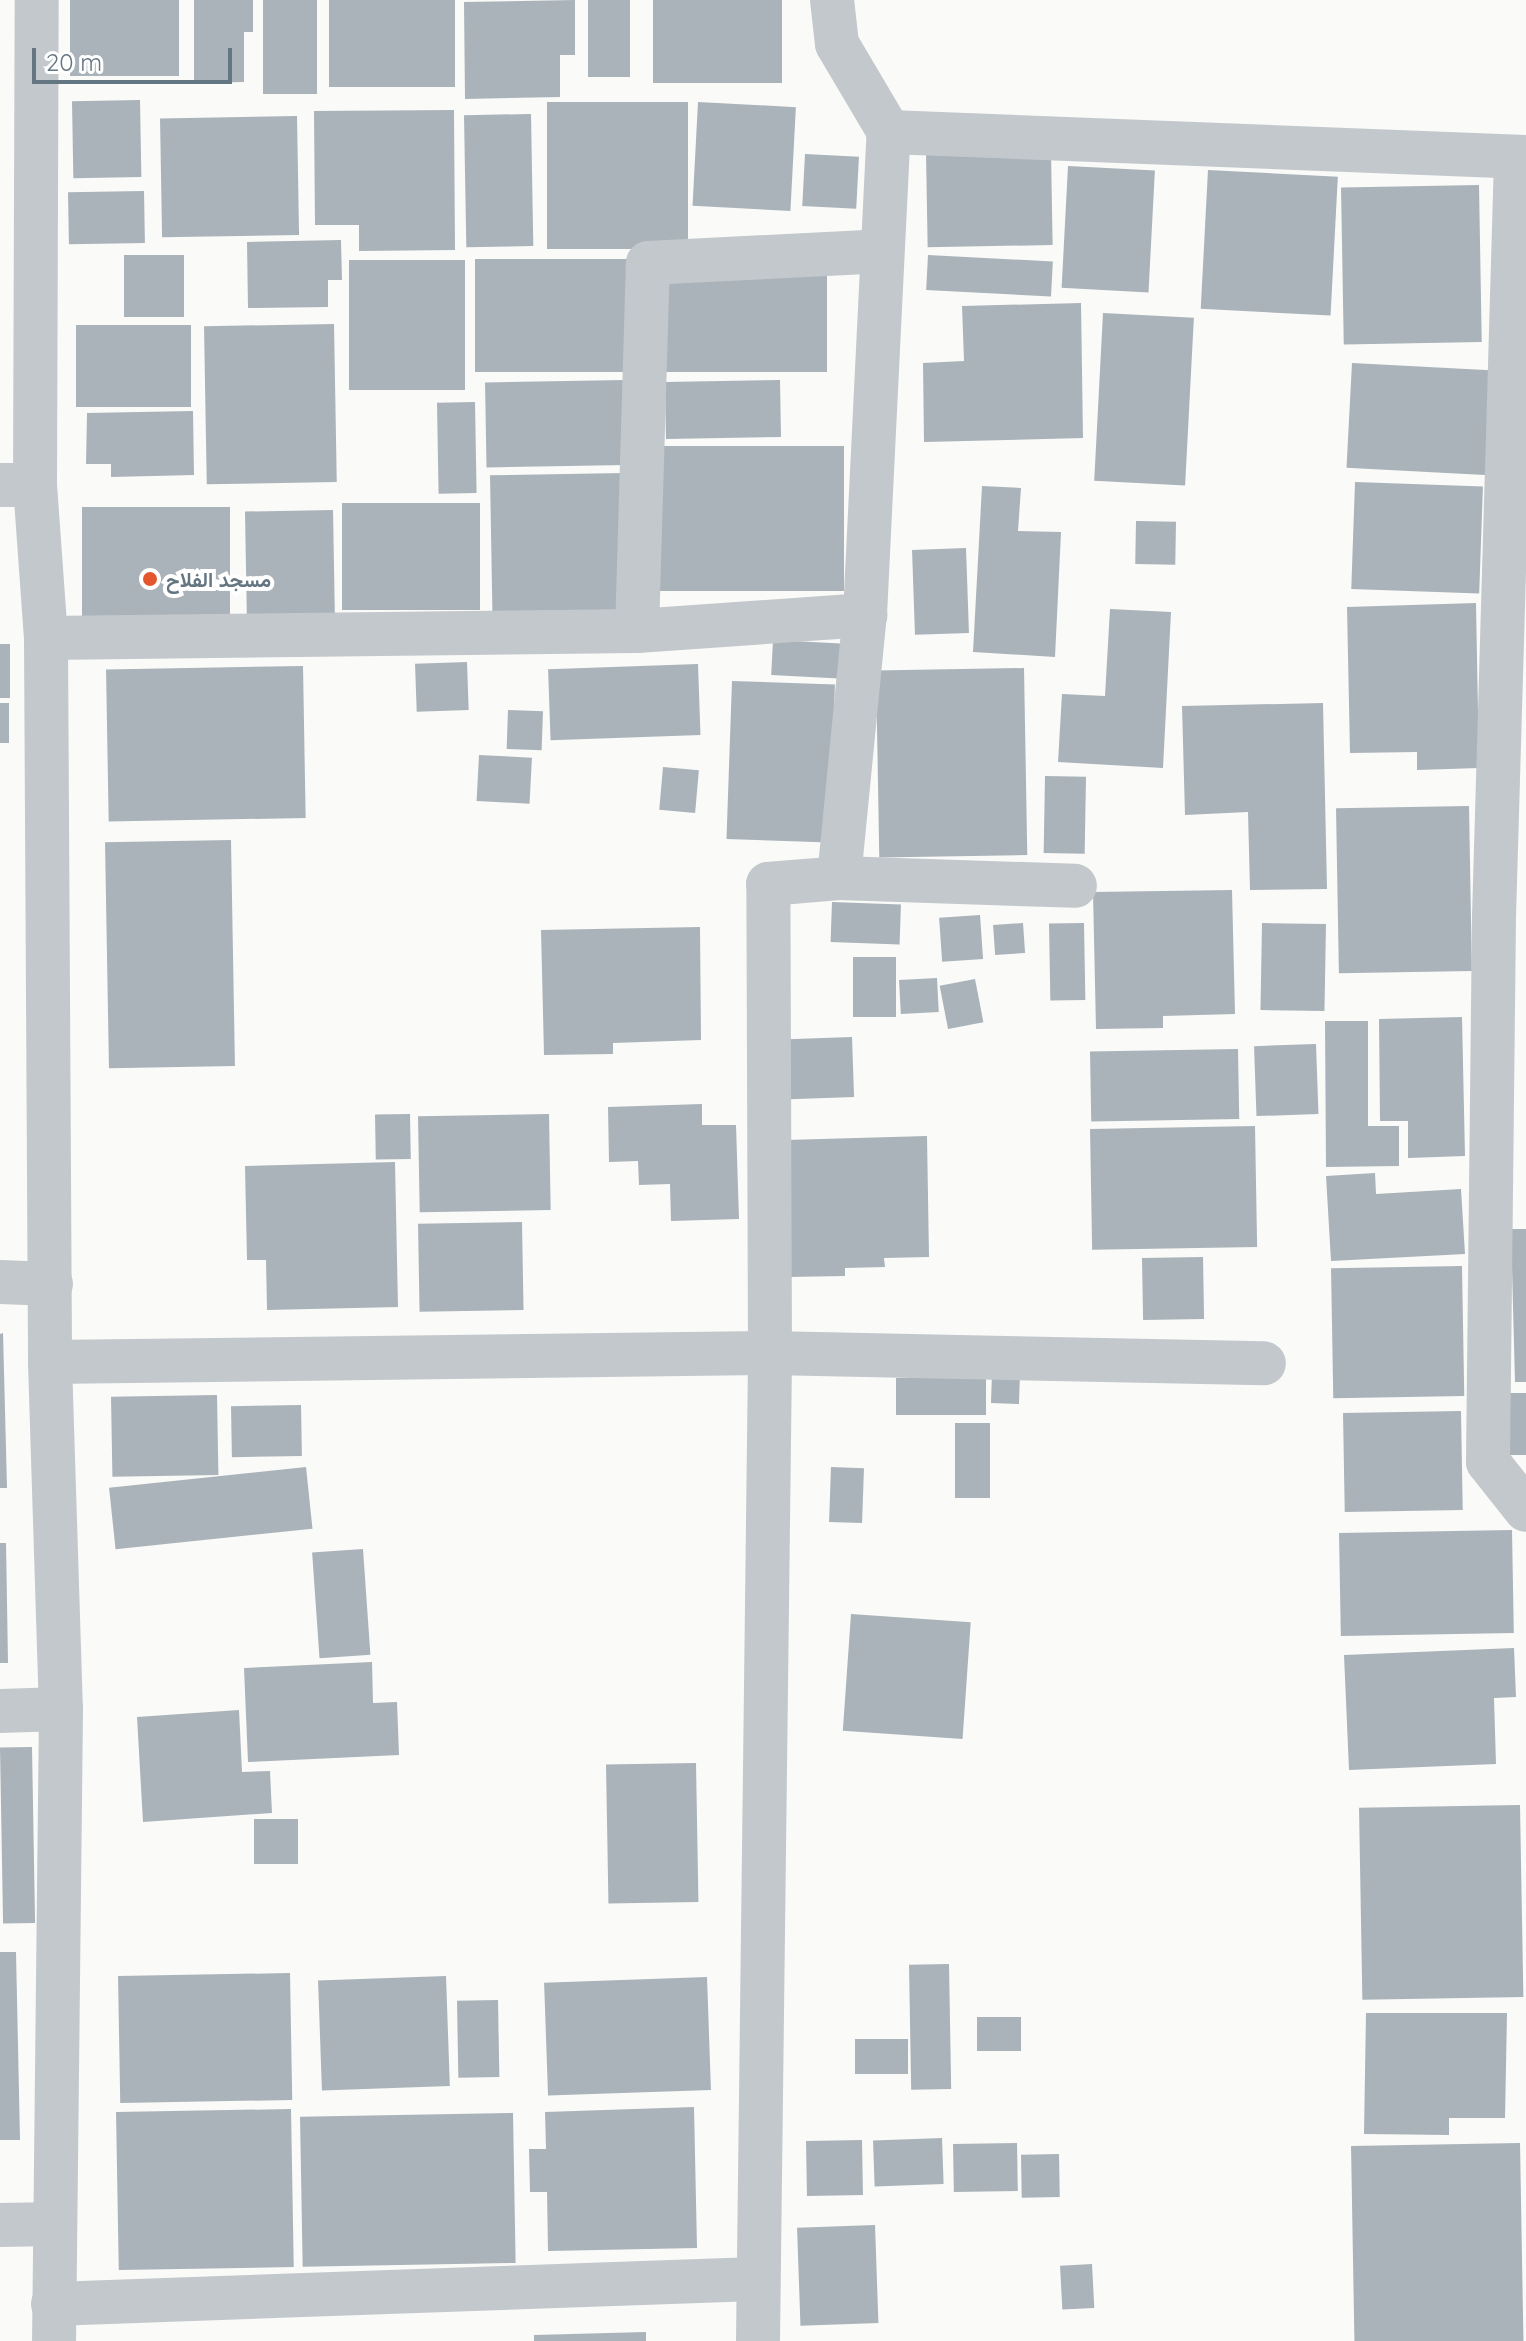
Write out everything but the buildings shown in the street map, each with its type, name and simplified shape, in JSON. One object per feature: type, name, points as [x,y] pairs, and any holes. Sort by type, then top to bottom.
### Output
[{"type":"street","points":[[37,0],[17,485],[46,638],[50,1362],[61,1709],[53,2322],[756,2279]]},
{"type":"street","points":[[832,0],[837,44],[889,132],[865,615],[839,878]]},
{"type":"street","points":[[889,132],[1521,158],[1511,875],[1488,1462],[1526,1510]]},
{"type":"street","points":[[637,631],[648,263],[881,251]]},
{"type":"street","points":[[46,638],[637,631],[865,615]]},
{"type":"street","points":[[758,2341],[756,2279],[770,1353],[768,884],[839,878],[1075,886]]},
{"type":"street","points":[[0,1282],[51,1284]]},
{"type":"street","points":[[50,1362],[770,1353],[1264,1363]]},
{"type":"street","points":[[0,1711],[61,1709]]},
{"type":"street","points":[[0,2225],[55,2224]]},
{"type":"place","name":"مسجد الفلاح","points":[[150,579]]}]
